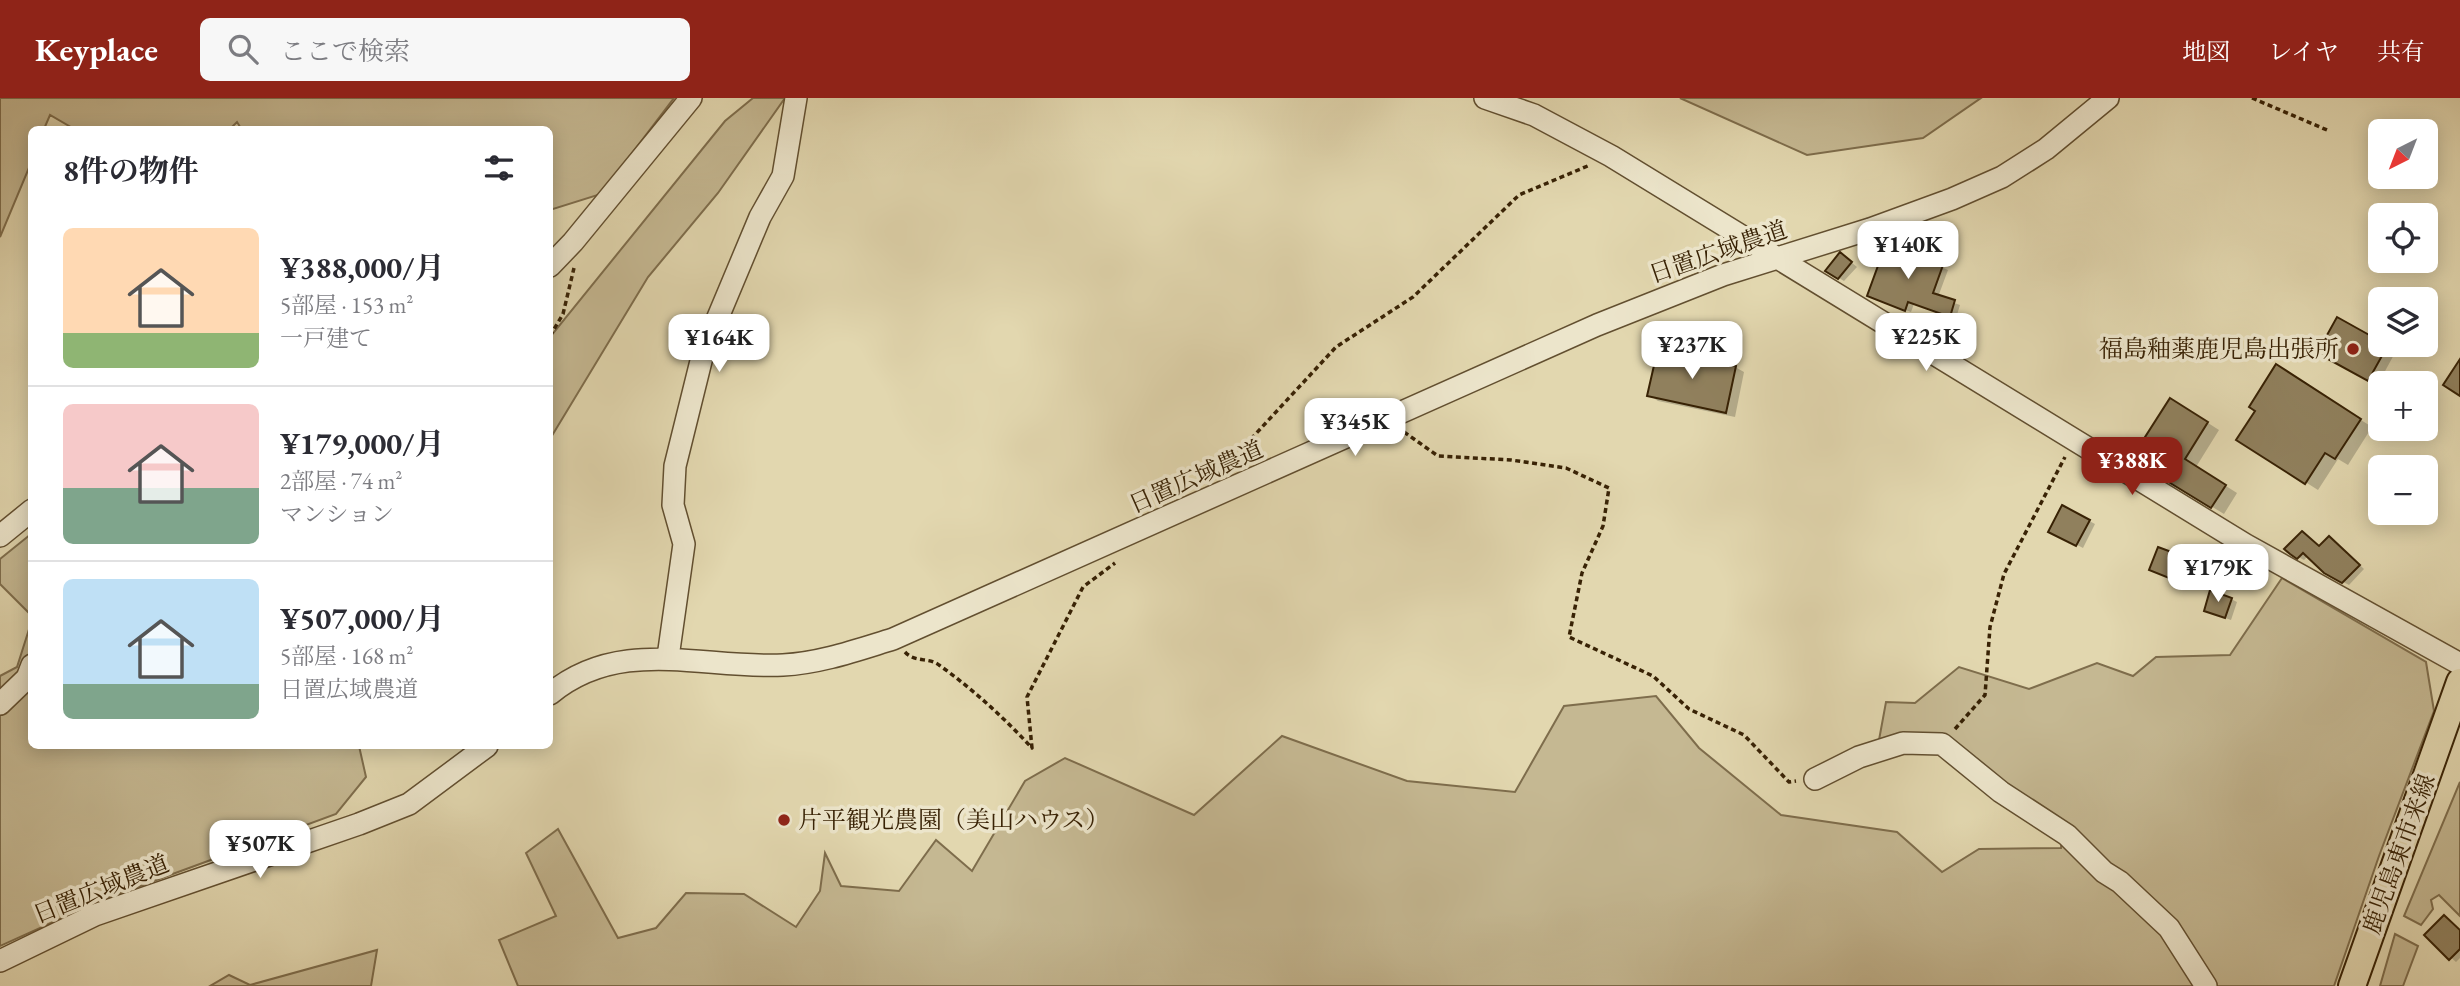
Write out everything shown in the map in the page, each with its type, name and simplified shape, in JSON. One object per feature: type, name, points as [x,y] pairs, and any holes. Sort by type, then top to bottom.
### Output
[{"type":"main road","name":"鹿児島東市来線","points":[[2352,986],[2460,682]]},
{"type":"street","points":[[553,263],[691,98]]},
{"type":"street","points":[[668,657],[684,544],[673,505],[674,466],[703,353],[760,217],[783,176],[796,98]]},
{"type":"street","points":[[1485,98],[1534,115],[1611,156],[2189,510],[2460,664]]},
{"type":"street","name":"日置広域農道","points":[[553,692],[593,668],[626,659],[668,657],[782,665],[832,658],[893,639],[1224,494],[1597,325],[1723,275],[1952,200],[2002,177],[2046,149],[2108,98]]},
{"type":"street","points":[[0,536],[28,513]]},
{"type":"street","points":[[0,704],[28,675]]},
{"type":"street","points":[[1815,779],[1859,757],[1903,743],[1942,744],[2001,792],[2067,835],[2104,873],[2120,882],[2169,928],[2206,986]]},
{"type":"street","name":"日置広域農道","points":[[0,961],[95,915],[359,824],[409,804],[483,749]]},
{"type":"path","points":[[2252,98],[2327,130]]},
{"type":"path","points":[[1224,494],[1229,471],[1251,439],[1336,347],[1413,298],[1519,195],[1611,156]]},
{"type":"path","points":[[553,331],[563,314],[576,261],[573,242]]},
{"type":"path","points":[[1387,420],[1438,456],[1511,460],[1566,468],[1609,488],[1603,526],[1582,573],[1569,637],[1653,676],[1689,709],[1744,736],[1789,782],[1815,779]]},
{"type":"path","points":[[1942,744],[1985,695],[1990,627],[2004,574],[2039,513],[2074,439]]},
{"type":"path","points":[[893,639],[911,658],[936,662],[992,705],[1032,748],[1027,697],[1083,587],[1124,556]]},
{"type":"shaded area","points":[[0,98],[674,98],[601,194],[553,209],[553,126],[240,126],[237,122],[233,126],[69,126],[50,115],[45,126],[28,126],[28,170],[0,237]]},
{"type":"shaded area","points":[[753,98],[785,98],[718,193],[648,277],[553,434],[553,333],[725,121]]},
{"type":"shaded area","points":[[1680,98],[1981,98],[1923,138],[1807,155]]},
{"type":"shaded area","points":[[28,536],[28,612],[0,584],[0,559]]},
{"type":"shaded area","points":[[2282,578],[2426,662],[2434,711],[2379,856],[2334,986],[518,986],[499,940],[556,916],[526,853],[558,829],[618,938],[656,928],[686,893],[744,894],[796,927],[820,891],[825,853],[841,886],[899,891],[936,840],[972,871],[1025,781],[1065,758],[1194,815],[1282,736],[1407,781],[1515,792],[1564,706],[1656,696],[1699,748],[1781,815],[1897,832],[1942,872],[1979,849],[2061,848],[2063,825],[1945,752],[1879,740],[1886,702],[1915,703],[1959,667],[2029,689],[2097,663],[2133,676],[2156,657],[2230,655]]},
{"type":"shaded area","points":[[28,632],[28,749],[360,749],[366,777],[336,814],[102,900],[0,946],[0,676],[17,667]]},
{"type":"shaded area","points":[[2460,782],[2460,916],[2439,895],[2431,900],[2433,909],[2421,925],[2404,916]]},
{"type":"shaded area","points":[[2395,934],[2418,946],[2403,986],[2380,986]]},
{"type":"shaded area","points":[[377,950],[371,986],[210,986],[229,975],[250,985]]},
{"type":"building","points":[[1887,241],[1918,250],[1917,255],[1943,265],[1933,293],[1955,300],[1950,317],[1908,302],[1905,311],[1867,296]]},
{"type":"building","points":[[1840,252],[1852,262],[1838,279],[1825,271]]},
{"type":"building","name":"福島釉薬鹿児島出張所","points":[[2337,317],[2368,334],[2368,357],[2381,357],[2374,371],[2368,371],[2368,381],[2317,353]]},
{"type":"building","points":[[1658,348],[1736,366],[1726,413],[1647,396]]},
{"type":"building","points":[[2460,359],[2460,396],[2443,385]]},
{"type":"building","points":[[2276,364],[2361,419],[2335,459],[2325,453],[2305,484],[2236,440],[2255,411],[2249,407]]},
{"type":"building","points":[[2170,398],[2208,422],[2185,459],[2226,485],[2211,508],[2131,459]]},
{"type":"building","points":[[2062,505],[2090,520],[2076,546],[2048,532]]},
{"type":"building","points":[[2302,531],[2319,546],[2329,536],[2360,565],[2342,583],[2324,573],[2303,553],[2297,559],[2284,549]]},
{"type":"building","points":[[2158,547],[2188,558],[2179,582],[2149,570]]},
{"type":"building","points":[[2210,590],[2232,598],[2225,618],[2204,611]]},
{"type":"building","points":[[2444,915],[2460,930],[2460,949],[2449,960],[2424,935]]},
{"type":"place","name":"福島釉薬鹿児島出張所","points":[[2353,349]]},
{"type":"place","name":"片平観光農園（美山ハウス）","points":[[784,820]]}]
